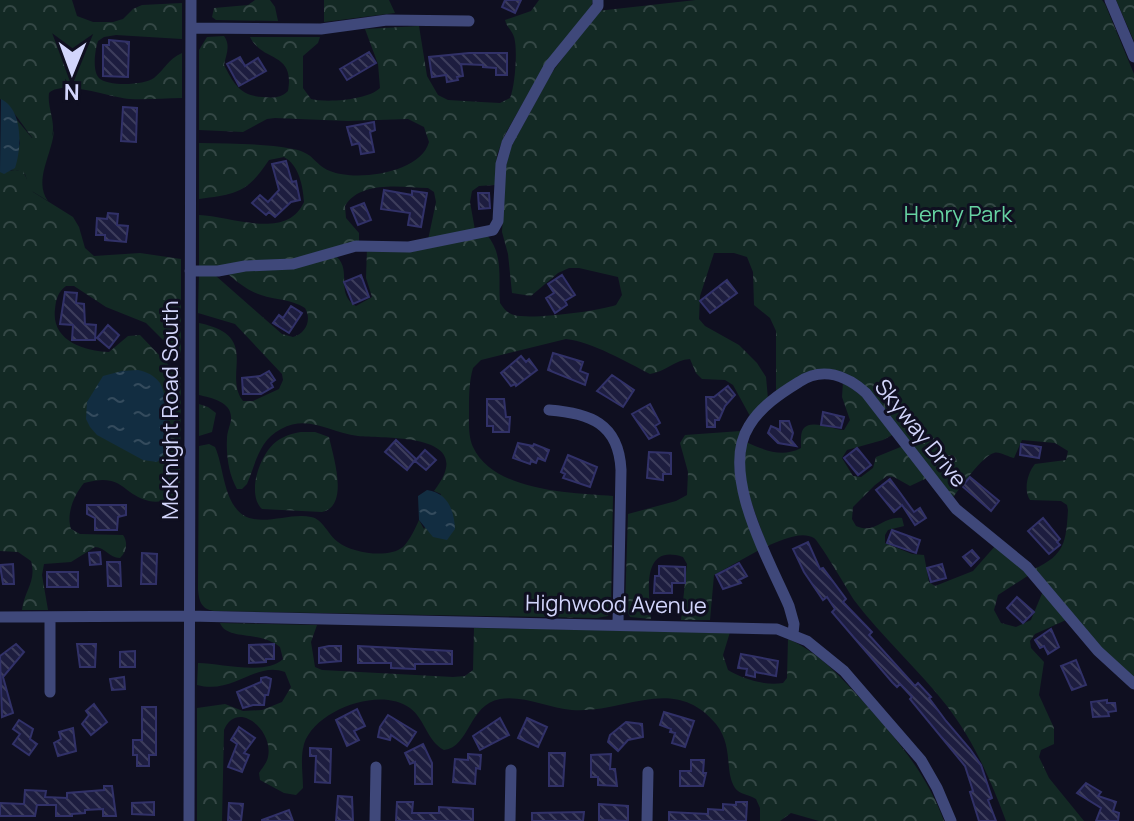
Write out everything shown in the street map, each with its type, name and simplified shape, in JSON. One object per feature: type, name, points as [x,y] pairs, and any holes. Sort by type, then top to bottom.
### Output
[{"type":"street","name":"McKnight Road South","points":[[189,821],[191,0]]},
{"type":"street","points":[[1110,0],[1134,57]]},
{"type":"street","points":[[190,271],[293,264],[356,246],[409,247],[493,230],[498,221],[501,164],[507,143],[550,65],[598,3]]},
{"type":"street","points":[[191,28],[321,29],[387,20],[469,21]]},
{"type":"street","name":"Skyway Drive","points":[[793,634],[794,624],[789,606],[741,487],[739,456],[747,429],[767,406],[808,377],[833,374],[866,393],[956,509],[1027,567],[1098,651],[1134,684]]},
{"type":"street","points":[[549,410],[576,412],[594,419],[609,433],[618,450],[621,470],[618,624]]},
{"type":"street","name":"Highwood Avenue","points":[[0,617],[189,616],[618,624],[765,628],[793,634],[838,665],[904,738],[934,780],[951,821]]},
{"type":"street","points":[[50,617],[50,692]]},
{"type":"street","points":[[375,821],[376,767]]},
{"type":"street","points":[[510,821],[511,770]]},
{"type":"street","points":[[647,821],[648,772]]},
{"type":"green space","points":[[0,0],[72,0],[77,16],[93,22],[123,19],[142,5],[182,3],[182,39],[104,37],[98,41],[95,71],[104,81],[135,83],[154,78],[182,53],[182,98],[130,99],[76,88],[56,89],[49,93],[52,136],[46,142],[36,142],[0,99]]},
{"type":"green space","points":[[255,0],[270,0],[278,21],[216,20],[212,17],[214,8],[248,5]]},
{"type":"green space","points":[[324,0],[389,0],[395,13],[324,22]]},
{"type":"green space","points":[[539,0],[593,0],[590,10],[547,61],[504,136],[497,155],[495,185],[479,186],[472,191],[470,202],[475,230],[428,240],[436,202],[434,192],[428,188],[382,187],[361,192],[345,206],[346,218],[359,233],[359,242],[287,260],[199,267],[199,215],[272,224],[296,214],[304,202],[297,171],[284,157],[269,160],[254,179],[240,190],[199,199],[199,143],[293,149],[306,153],[330,171],[371,175],[401,168],[414,161],[424,153],[429,142],[424,127],[408,119],[348,121],[275,118],[243,132],[199,130],[199,50],[207,37],[224,36],[228,47],[224,65],[239,88],[255,96],[270,97],[288,91],[287,69],[262,51],[250,37],[320,37],[318,43],[303,56],[303,88],[311,99],[337,100],[357,98],[380,88],[378,64],[365,29],[419,26],[427,76],[438,95],[448,100],[500,103],[510,98],[515,68],[514,37],[505,20],[531,11]]},
{"type":"green space","name":"Henry Park","points":[[696,0],[1102,0],[1105,4],[1134,74],[1134,679],[1114,662],[1034,569],[1058,553],[1065,539],[1068,510],[1061,501],[1030,500],[1028,476],[1035,464],[1066,460],[1068,451],[1055,443],[1022,440],[1014,458],[1001,453],[989,455],[952,499],[890,416],[833,371],[776,393],[776,331],[770,318],[754,305],[753,272],[747,257],[734,253],[714,253],[700,296],[699,319],[705,326],[739,345],[766,377],[768,399],[750,416],[733,385],[725,380],[702,379],[690,359],[650,374],[598,348],[566,339],[481,360],[473,368],[469,394],[470,434],[473,447],[483,462],[498,473],[536,487],[613,496],[611,608],[608,616],[214,611],[202,604],[198,589],[199,446],[209,444],[215,447],[231,501],[243,515],[259,520],[311,517],[344,546],[380,554],[403,547],[419,520],[424,529],[441,494],[434,491],[445,472],[445,458],[438,448],[424,442],[358,436],[301,423],[281,429],[268,439],[247,484],[237,489],[227,452],[231,420],[229,409],[221,402],[199,395],[199,323],[230,337],[235,346],[236,379],[243,401],[253,401],[279,389],[282,374],[235,324],[198,313],[199,275],[216,276],[282,334],[293,337],[306,326],[308,317],[305,308],[256,293],[227,273],[337,257],[343,269],[346,295],[356,306],[372,297],[366,278],[367,248],[487,235],[498,259],[500,303],[509,313],[549,316],[616,305],[622,295],[618,277],[579,268],[558,273],[531,296],[512,293],[502,232],[510,149],[551,74],[597,11]]},
{"type":"green space","points":[[1116,0],[1134,0],[1134,41]]},
{"type":"green space","points":[[13,115],[32,138],[52,136],[54,130],[42,184],[48,201],[30,190],[25,174],[12,170],[20,143]]},
{"type":"green space","points":[[23,171],[33,192],[73,217],[85,248],[94,256],[140,253],[181,259],[181,358],[146,323],[106,307],[74,286],[66,286],[58,296],[55,320],[63,336],[71,342],[109,352],[128,336],[140,335],[181,378],[180,497],[149,501],[115,482],[97,480],[84,483],[72,505],[71,529],[80,534],[123,535],[125,550],[120,558],[95,547],[71,562],[44,564],[42,575],[48,610],[22,610],[31,580],[31,561],[18,552],[0,551],[0,172]]},
{"type":"green space","points":[[843,382],[867,400],[894,434],[847,450],[842,458],[853,476],[861,477],[873,468],[876,457],[903,446],[927,478],[910,486],[887,476],[853,507],[852,519],[856,526],[869,528],[890,519],[902,518],[904,526],[888,530],[885,543],[912,554],[924,555],[929,582],[935,586],[973,571],[996,545],[1029,575],[998,595],[994,610],[1001,623],[1016,627],[1031,620],[1043,591],[1066,620],[1035,634],[1030,641],[1031,648],[1044,662],[1039,695],[1054,728],[1054,744],[1041,750],[1039,757],[1049,778],[1084,821],[1006,821],[981,762],[957,719],[854,600],[817,541],[809,536],[797,536],[767,546],[743,479],[746,442],[780,453],[801,448],[802,432],[808,426],[844,430],[850,420],[842,397]]},
{"type":"green space","points":[[199,404],[216,413],[212,432],[199,436]]},
{"type":"green space","points":[[741,431],[736,446],[736,476],[761,549],[714,575],[710,620],[681,620],[687,564],[683,557],[669,555],[660,557],[650,573],[651,619],[630,617],[625,607],[628,514],[687,495],[688,472],[680,443],[685,435]]},
{"type":"green space","points":[[301,432],[315,432],[329,437],[338,479],[338,491],[331,508],[322,512],[262,509],[257,502],[255,484],[265,455],[280,439]]},
{"type":"green space","points":[[220,623],[317,625],[311,642],[315,667],[322,670],[453,677],[465,676],[473,670],[474,628],[730,632],[723,655],[728,670],[769,684],[783,683],[787,678],[788,639],[809,650],[827,665],[885,727],[919,771],[944,821],[819,821],[791,813],[780,821],[760,821],[756,799],[735,788],[722,733],[700,709],[666,698],[591,710],[572,710],[509,698],[489,703],[481,709],[459,742],[444,750],[415,713],[397,702],[366,701],[334,712],[310,732],[304,744],[303,788],[296,795],[284,793],[260,780],[259,773],[268,757],[265,737],[253,722],[237,717],[224,730],[222,821],[197,821],[197,708],[225,704],[243,711],[262,710],[282,702],[291,687],[285,672],[274,670],[222,686],[197,685],[198,663],[254,668],[266,667],[283,659],[280,647],[272,642],[230,632]]},
{"type":"water","points":[[1,99],[13,111],[19,130],[15,168],[4,174],[0,172]]},
{"type":"water","points":[[138,370],[158,380],[166,401],[167,437],[162,456],[157,462],[143,460],[97,435],[86,419],[87,402],[103,376]]},
{"type":"water","points":[[427,490],[440,495],[451,509],[455,529],[447,540],[433,537],[419,520],[418,496]]},
{"type":"building","points":[[505,0],[521,0],[515,13],[502,7]]},
{"type":"building","points":[[109,40],[129,42],[128,77],[103,76],[103,45],[109,45]]},
{"type":"building","points":[[369,52],[376,63],[347,80],[340,69]]},
{"type":"building","points":[[507,53],[507,75],[496,75],[496,68],[461,64],[463,76],[457,77],[458,80],[447,82],[446,75],[432,77],[429,57]]},
{"type":"building","points":[[240,57],[245,66],[258,58],[266,71],[239,86],[227,64]]},
{"type":"building","points":[[123,107],[137,108],[136,142],[121,141]]},
{"type":"building","points":[[374,122],[375,130],[370,132],[374,152],[361,154],[359,143],[352,145],[347,127]]},
{"type":"building","points":[[286,161],[292,182],[296,181],[300,200],[291,202],[275,217],[269,212],[266,215],[252,203],[260,195],[268,202],[279,190],[272,164]]},
{"type":"building","points":[[384,190],[412,195],[412,191],[427,193],[421,227],[408,225],[410,213],[381,209]]},
{"type":"building","points":[[478,193],[489,193],[490,208],[479,209]]},
{"type":"building","points":[[364,203],[371,220],[358,225],[351,208]]},
{"type":"building","points":[[108,213],[118,214],[117,225],[128,226],[126,242],[105,240],[105,235],[96,235],[97,218],[107,219]]},
{"type":"building","points":[[361,275],[369,297],[353,304],[344,282]]},
{"type":"building","points":[[562,275],[575,295],[555,313],[546,298],[554,293],[548,284]]},
{"type":"building","points":[[727,280],[737,293],[710,313],[700,301]]},
{"type":"building","points":[[65,292],[77,293],[76,303],[84,304],[85,324],[96,325],[95,340],[72,340],[73,325],[60,324]]},
{"type":"building","points":[[291,306],[302,313],[289,333],[273,323],[279,315],[283,318]]},
{"type":"building","points":[[108,325],[119,335],[109,348],[97,338]]},
{"type":"building","points":[[553,353],[583,362],[580,371],[588,374],[585,385],[548,370]]},
{"type":"building","points":[[521,356],[526,362],[529,359],[537,370],[516,386],[511,386],[501,373]]},
{"type":"building","points":[[269,371],[275,380],[271,383],[273,387],[261,394],[243,394],[242,378],[260,376]]},
{"type":"building","points":[[612,375],[634,390],[623,407],[597,391]]},
{"type":"building","points":[[728,386],[735,395],[725,406],[719,420],[715,420],[715,427],[707,427],[706,397],[714,397]]},
{"type":"building","points":[[487,399],[504,399],[506,417],[510,417],[509,432],[493,432],[493,426],[487,426]]},
{"type":"building","points":[[650,404],[660,423],[655,426],[659,434],[649,439],[632,414]]},
{"type":"building","points":[[823,412],[844,417],[841,428],[821,425]]},
{"type":"building","points":[[780,421],[789,421],[793,433],[791,440],[796,446],[778,443],[768,433],[771,426],[780,430]]},
{"type":"building","points":[[396,440],[416,459],[407,470],[385,452]]},
{"type":"building","points":[[518,443],[534,444],[549,450],[545,461],[538,458],[536,463],[531,461],[530,464],[513,458]]},
{"type":"building","points":[[1021,444],[1041,447],[1039,458],[1020,455]]},
{"type":"building","points":[[857,448],[871,465],[858,475],[844,458]]},
{"type":"building","points":[[425,450],[436,460],[426,470],[415,461]]},
{"type":"building","points":[[649,452],[671,453],[671,474],[663,474],[663,480],[647,478]]},
{"type":"building","points":[[568,455],[597,467],[590,487],[563,478],[565,474],[561,472]]},
{"type":"building","points":[[970,477],[999,501],[991,511],[962,486]]},
{"type":"building","points":[[890,479],[914,512],[920,508],[926,518],[915,525],[902,505],[894,512],[876,490]]},
{"type":"building","points":[[87,505],[126,505],[126,515],[118,517],[117,530],[95,530],[95,518],[87,514]]},
{"type":"building","points":[[1043,518],[1060,539],[1057,542],[1060,545],[1049,554],[1028,531]]},
{"type":"building","points":[[892,530],[920,540],[916,553],[887,543]]},
{"type":"building","points":[[808,542],[820,569],[823,568],[846,599],[843,602],[872,632],[869,635],[915,686],[918,683],[931,697],[981,765],[996,821],[979,821],[965,766],[910,699],[912,697],[900,684],[897,687],[892,682],[832,612],[835,609],[827,597],[823,600],[804,572],[793,549]]},
{"type":"building","points":[[972,550],[979,558],[971,566],[963,557]]},
{"type":"building","points":[[100,552],[101,564],[90,565],[89,553]]},
{"type":"building","points":[[142,553],[157,554],[156,584],[141,584]]},
{"type":"building","points":[[107,562],[120,562],[121,586],[108,586]]},
{"type":"building","points":[[739,563],[747,576],[739,580],[741,583],[723,589],[716,575]]},
{"type":"building","points":[[13,564],[14,584],[3,584],[0,565]]},
{"type":"building","points":[[942,564],[946,578],[931,582],[927,568]]},
{"type":"building","points":[[659,566],[685,567],[685,583],[672,583],[672,593],[654,593]]},
{"type":"building","points":[[47,572],[78,572],[78,587],[47,587]]},
{"type":"building","points":[[1017,597],[1034,612],[1023,623],[1007,608]]},
{"type":"building","points":[[1051,629],[1059,647],[1048,654],[1044,646],[1040,648],[1035,640]]},
{"type":"building","points":[[16,644],[24,652],[3,677],[13,713],[2,717],[0,656]]},
{"type":"building","points":[[77,644],[96,644],[95,667],[80,667]]},
{"type":"building","points":[[274,644],[274,659],[249,663],[249,645]]},
{"type":"building","points":[[341,646],[341,661],[319,663],[319,648]]},
{"type":"building","points":[[358,646],[452,651],[452,664],[415,664],[415,669],[391,668],[391,663],[358,663]]},
{"type":"building","points":[[135,651],[135,667],[120,667],[120,652]]},
{"type":"building","points":[[741,654],[778,661],[776,676],[755,672],[755,677],[746,675],[747,669],[738,668]]},
{"type":"building","points":[[1076,660],[1086,685],[1072,690],[1061,666]]},
{"type":"building","points":[[124,677],[125,689],[112,690],[110,679]]},
{"type":"building","points":[[266,677],[271,679],[264,705],[243,708],[237,692]]},
{"type":"building","points":[[1107,700],[1107,703],[1115,703],[1116,711],[1108,712],[1109,716],[1093,717],[1091,702]]},
{"type":"building","points":[[94,704],[107,722],[91,735],[82,724],[89,715],[86,711]]},
{"type":"building","points":[[142,707],[156,707],[156,755],[149,755],[149,766],[137,766],[137,755],[133,755],[133,740],[142,740]]},
{"type":"building","points":[[357,709],[365,726],[354,731],[359,740],[347,746],[336,720]]},
{"type":"building","points":[[664,712],[694,721],[685,747],[672,743],[675,733],[660,725]]},
{"type":"building","points":[[388,715],[416,732],[407,746],[391,735],[390,740],[378,737]]},
{"type":"building","points":[[500,718],[509,735],[480,750],[473,736]]},
{"type":"building","points":[[527,718],[547,727],[538,747],[518,738]]},
{"type":"building","points":[[19,720],[33,729],[30,739],[37,744],[29,755],[13,744],[20,734],[13,729]]},
{"type":"building","points":[[626,722],[642,724],[643,737],[628,740],[618,751],[608,742],[610,735]]},
{"type":"building","points":[[239,727],[255,738],[244,753],[249,755],[242,772],[228,767],[237,744],[231,740]]},
{"type":"building","points":[[73,728],[76,751],[58,756],[54,743],[61,739],[59,732]]},
{"type":"building","points":[[423,744],[432,763],[432,784],[415,784],[415,762],[410,764],[405,753]]},
{"type":"building","points":[[310,748],[331,749],[330,783],[315,782],[316,756],[310,756]]},
{"type":"building","points":[[549,753],[565,753],[563,786],[549,786]]},
{"type":"building","points":[[468,754],[481,755],[475,784],[453,782],[455,759],[468,760]]},
{"type":"building","points":[[611,754],[610,769],[615,769],[617,786],[598,785],[598,777],[591,777],[591,755]]},
{"type":"building","points":[[691,760],[704,760],[703,773],[706,773],[703,786],[680,786],[680,771],[691,771]]},
{"type":"building","points":[[1086,783],[1101,792],[1098,796],[1116,802],[1113,811],[1119,813],[1118,821],[1096,821],[1101,808],[1077,793]]},
{"type":"building","points":[[104,786],[112,786],[116,816],[103,816],[103,809],[56,816],[56,805],[37,805],[35,816],[0,816],[0,803],[24,804],[25,790],[46,791],[45,797],[67,798],[67,793],[104,790]]},
{"type":"building","points":[[338,796],[352,797],[353,821],[336,821]]},
{"type":"building","points":[[154,802],[154,815],[132,814],[132,803]]},
{"type":"building","points":[[397,802],[413,802],[412,813],[439,813],[439,807],[473,809],[473,821],[396,821]]},
{"type":"building","points":[[736,802],[747,802],[746,821],[669,821],[669,812],[708,814],[708,809],[723,810],[723,804],[736,805]]},
{"type":"building","points":[[229,803],[243,804],[241,821],[228,821]]},
{"type":"building","points":[[599,804],[628,806],[628,821],[599,820]]},
{"type":"building","points":[[289,810],[293,821],[262,821],[262,820]]},
{"type":"building","points":[[584,812],[583,821],[532,821],[532,813]]}]
